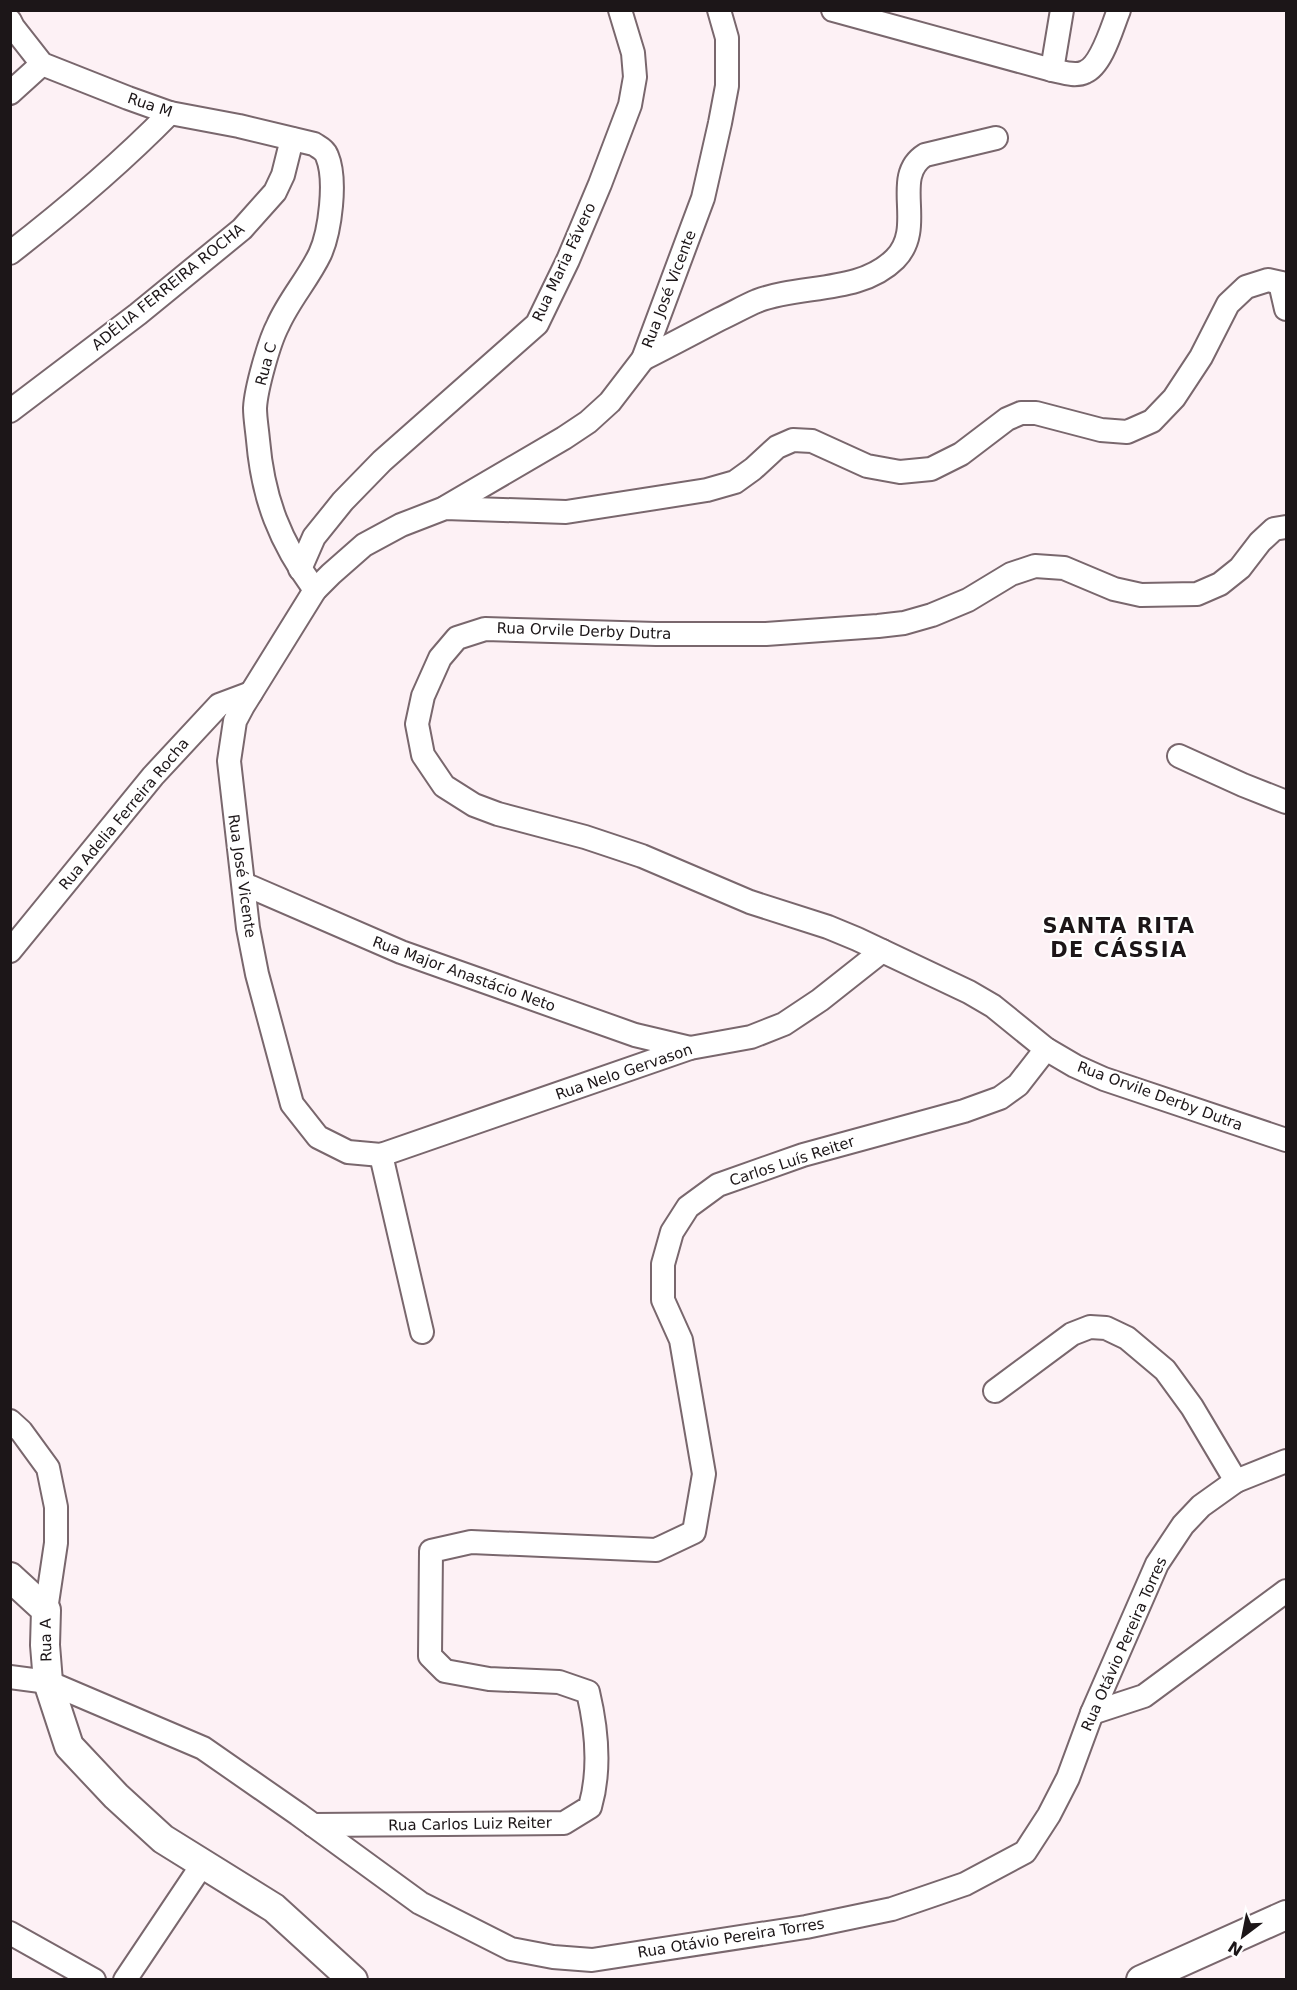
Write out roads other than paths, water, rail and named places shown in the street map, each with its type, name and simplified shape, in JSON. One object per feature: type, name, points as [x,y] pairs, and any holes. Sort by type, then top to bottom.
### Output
[{"type":"main road","name":"Rua A","points":[[10,1577],[46,1610],[45,1645],[48,1682],[69,1746],[116,1796],[163,1839],[274,1908],[353,1980]]},
{"type":"main road","points":[[1141,1980],[1287,1915]]},
{"type":"street","name":"Rua Maria Fávero","points":[[300,569],[314,537],[343,501],[382,461],[537,324],[573,249],[630,105],[635,76],[633,54],[620,10]]},
{"type":"street","name":"Rua José Vicente","points":[[348,1152],[318,1137],[292,1104],[257,974],[248,928],[229,761],[236,721],[315,590],[364,545],[401,525],[445,508],[588,422],[610,402],[643,359],[703,198],[718,134],[727,86],[728,61],[727,38],[719,10]]},
{"type":"street","points":[[833,10],[1074,75],[1085,72],[1095,64],[1119,10]]},
{"type":"street","points":[[1052,70],[1062,10]]},
{"type":"street","points":[[10,21],[42,64],[10,93]]},
{"type":"street","name":"Rua M","points":[[42,64],[170,113],[314,144]]},
{"type":"street","points":[[10,252],[71,206],[127,157],[170,113]]},
{"type":"street","points":[[643,359],[756,301],[780,293],[848,283],[878,272],[896,258],[906,242],[911,220],[908,180],[916,161],[925,155],[996,138]]},
{"type":"street","name":"ADÉLIA FERREIRA ROCHA","points":[[10,411],[138,314],[242,229],[275,192],[283,175],[292,139]]},
{"type":"street","name":"Rua C","points":[[314,144],[323,149],[330,168],[332,189],[326,235],[320,255],[277,326],[255,407],[265,491],[284,539],[300,569],[315,590]]},
{"type":"street","points":[[445,508],[566,512],[708,490],[735,482],[777,447],[793,440],[812,441],[867,466],[900,472],[931,469],[961,454],[1007,419],[1021,413],[1036,413],[1101,430],[1127,432],[1152,421],[1174,398],[1201,357],[1228,304],[1246,287],[1268,280],[1283,283],[1287,309]]},
{"type":"street","name":"Rua Orvile Derby Dutra","points":[[1287,527],[1274,530],[1260,542],[1240,568],[1220,584],[1197,594],[1141,595],[1114,589],[1064,568],[1035,566],[1011,574],[968,600],[932,615],[904,623],[766,634],[656,634],[485,629],[457,638],[440,658],[423,696],[417,724],[423,755],[444,786],[474,805],[642,856],[750,902],[828,927],[993,1005],[1046,1049],[1075,1066],[1104,1079],[1287,1140]]},
{"type":"street","name":"Rua Adelia Ferreira Rocha","points":[[10,951],[153,776],[219,705],[251,693]]},
{"type":"street","points":[[1179,756],[1287,802]]},
{"type":"street","name":"Rua Major Anastácio Neto","points":[[244,884],[401,952],[635,1035],[690,1048]]},
{"type":"street","name":"Rua Nelo Gervason","points":[[348,1152],[381,1155],[690,1048],[751,1037],[784,1024],[820,1000],[882,951]]},
{"type":"street","name":"Carlos Luís Reiter","points":[[613,1548],[656,1550],[694,1532],[704,1474],[681,1340],[663,1300],[663,1264],[672,1232],[688,1206],[718,1185],[803,1155],[964,1111],[1000,1098],[1018,1085],[1046,1049]]},
{"type":"street","points":[[381,1155],[422,1332]]},
{"type":"street","points":[[995,1391],[1072,1334],[1090,1327],[1106,1328],[1127,1338],[1165,1370],[1192,1407],[1236,1481]]},
{"type":"street","points":[[10,1421],[21,1431],[48,1468],[56,1507],[56,1543],[46,1610]]},
{"type":"street","name":"Rua Otávio Pereira Torres","points":[[10,1677],[48,1682],[203,1748],[420,1903],[511,1949],[553,1957],[592,1960],[806,1927],[892,1909],[965,1884],[1025,1852],[1049,1815],[1068,1778],[1092,1713],[1157,1564],[1183,1525],[1201,1506],[1236,1481],[1287,1461]]},
{"type":"street","name":"Rua Carlos Luiz Reiter","points":[[313,1825],[564,1823],[590,1808],[596,1786],[596,1725],[588,1692],[560,1682],[489,1679],[445,1671],[430,1656],[431,1551],[471,1542],[613,1548]]},
{"type":"street","points":[[1092,1713],[1144,1696],[1287,1591]]},
{"type":"street","points":[[125,1980],[202,1865]]},
{"type":"street","points":[[10,1933],[94,1980]]},
{"type":"district","name":"SANTA RITA DE CÁSSIA","points":[[1119,938]]}]
